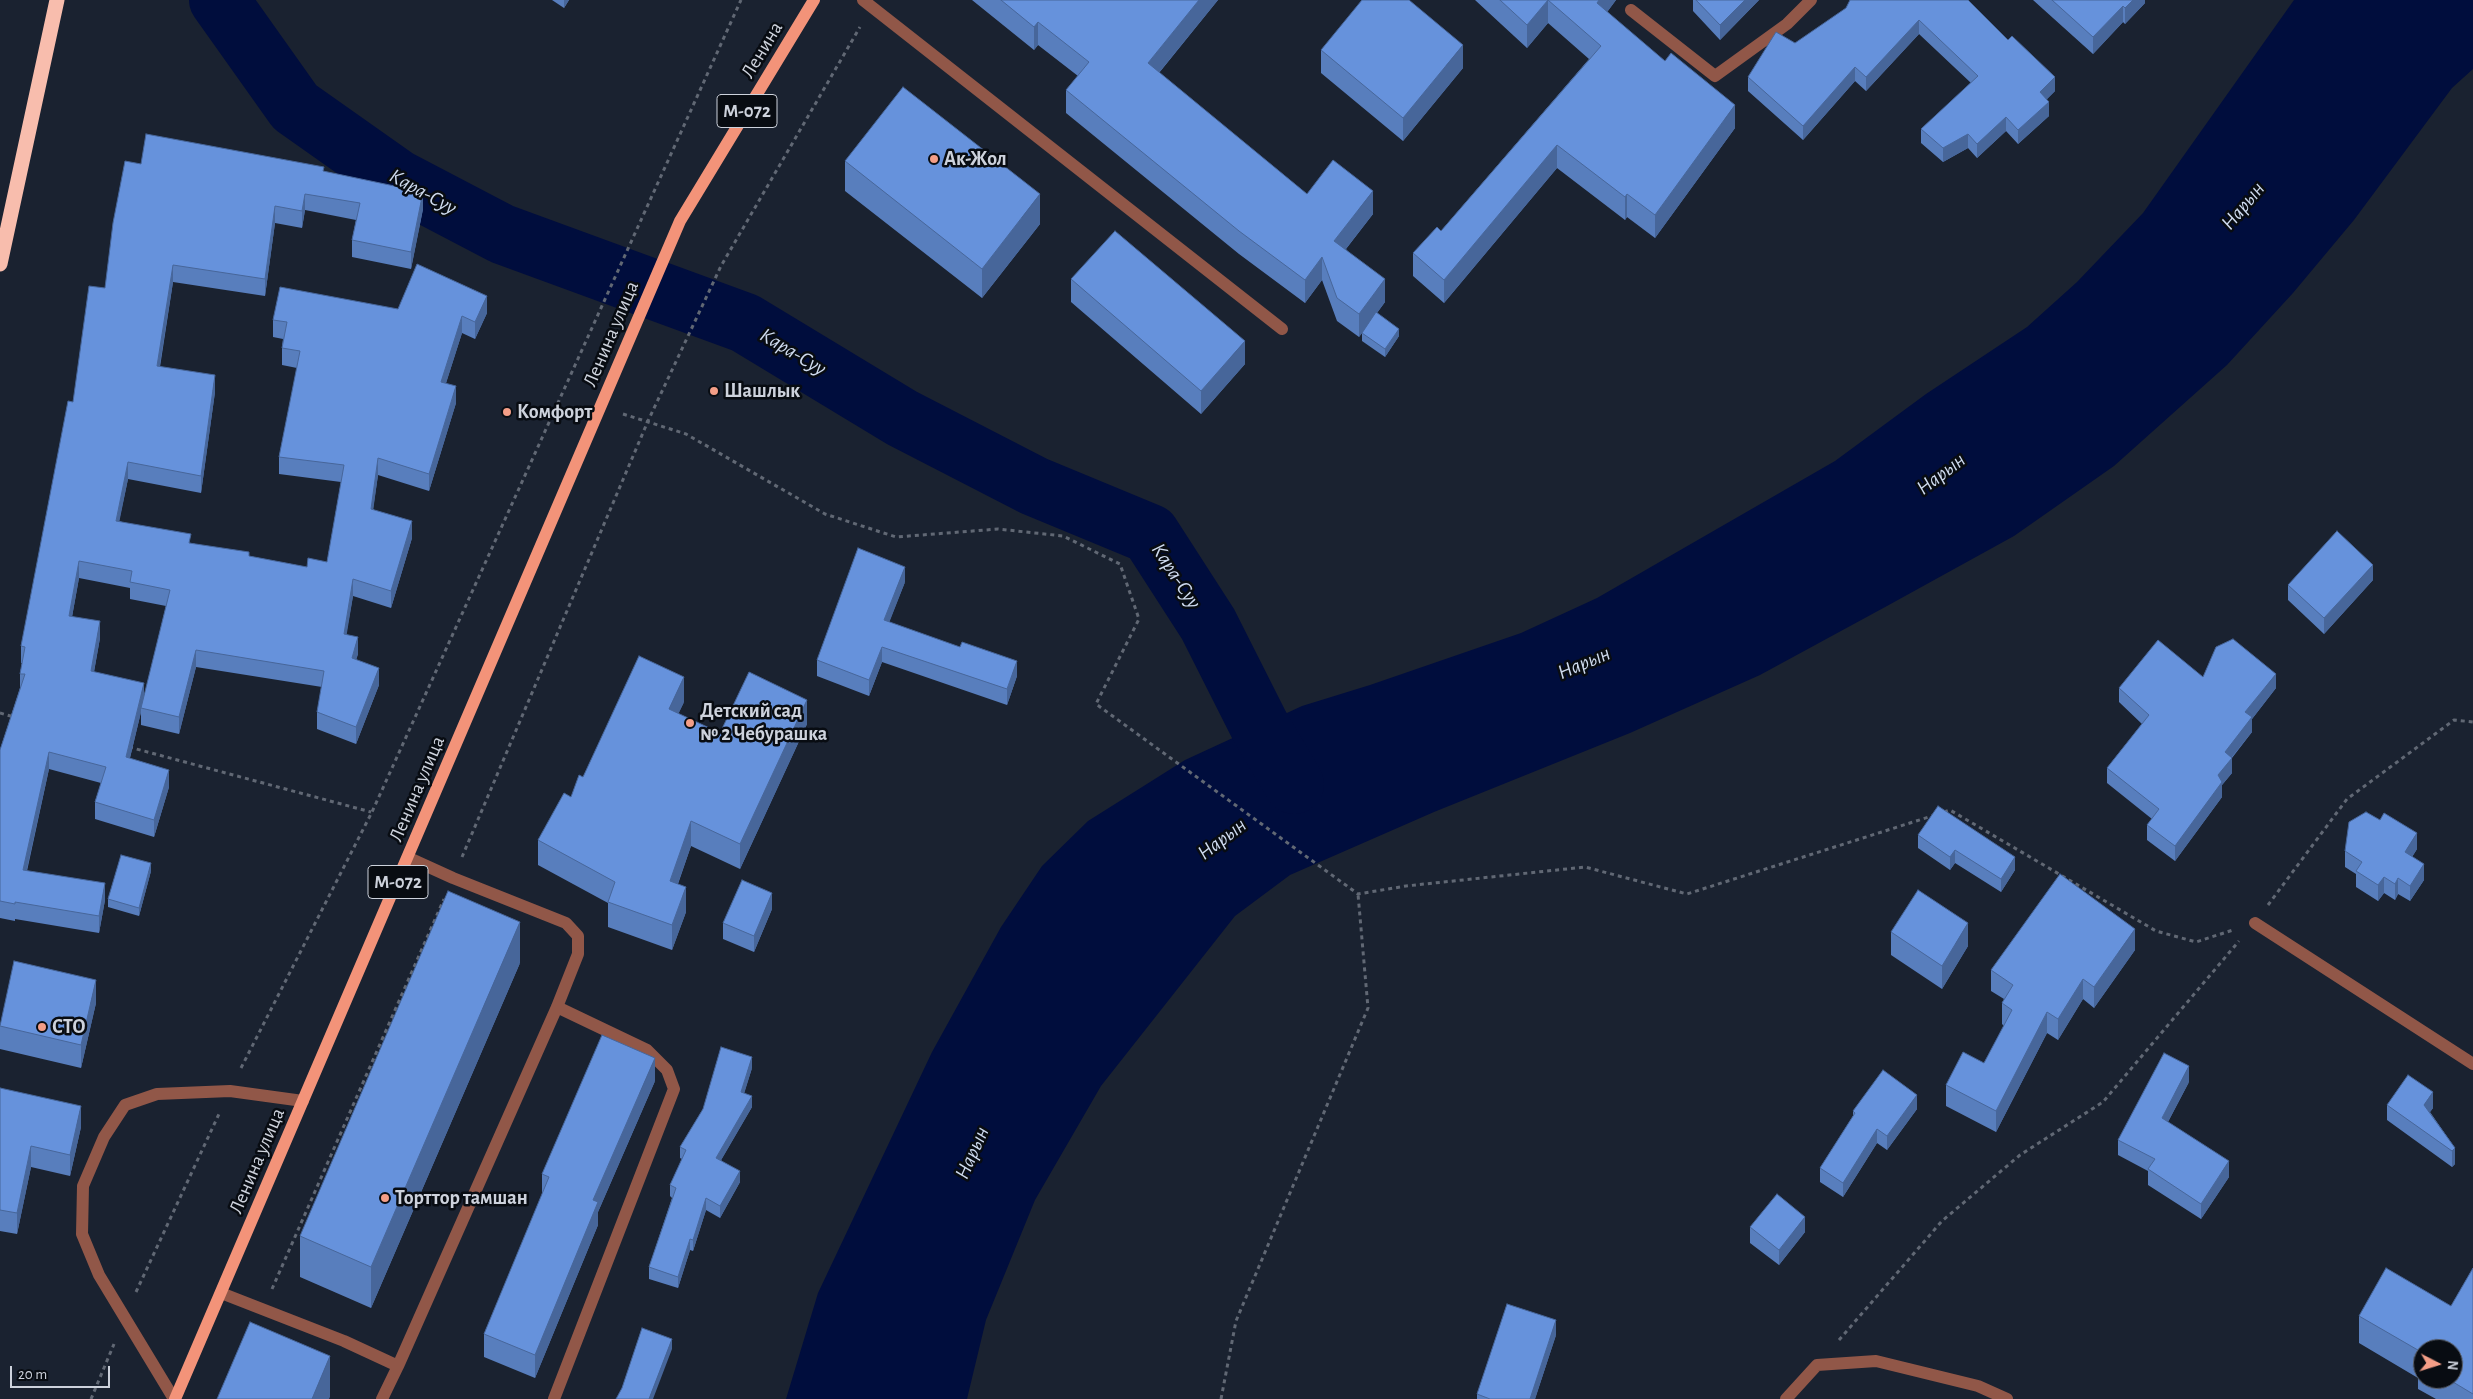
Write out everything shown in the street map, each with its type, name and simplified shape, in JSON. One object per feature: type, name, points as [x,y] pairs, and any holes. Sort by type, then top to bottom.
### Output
[{"type":"highway","points":[[0,264],[57,0]]},
{"type":"main road","name":"Ленина","points":[[680,221],[814,0]]},
{"type":"main road","name":"Ленина улица","points":[[175,1399],[601,408],[617,364],[680,221]]},
{"type":"street","points":[[1631,10],[1715,76],[1787,24],[1811,0]]},
{"type":"street","points":[[868,3],[1282,329]]},
{"type":"street","points":[[382,1399],[557,1007],[578,954],[578,936],[566,923],[408,858]]},
{"type":"street","points":[[2255,923],[2473,1064]]},
{"type":"street","points":[[554,1399],[674,1089],[667,1070],[647,1050],[557,1007]]},
{"type":"street","points":[[175,1399],[99,1275],[82,1234],[84,1186],[104,1137],[125,1104],[157,1094],[230,1091],[303,1101]]},
{"type":"street","points":[[220,1294],[344,1341],[398,1366]]},
{"type":"street","points":[[1786,1399],[1817,1365],[1876,1361],[1978,1386],[2007,1399]]},
{"type":"path","points":[[92,1399],[124,1318],[230,1091],[372,812],[741,0]]},
{"type":"path","points":[[263,1310],[453,878],[648,421],[721,266],[868,3]]},
{"type":"path","points":[[601,408],[686,434],[825,514],[896,537],[998,529],[1063,536],[1120,564],[1139,619],[1096,704],[1358,894],[1406,886],[1585,867],[1687,894],[1950,810],[2156,931],[2196,942],[2255,923]]},
{"type":"path","points":[[0,713],[16,718]]},
{"type":"path","points":[[1817,1365],[1942,1222],[2020,1155],[2103,1102],[2255,923],[2347,799],[2454,720],[2473,722]]},
{"type":"path","points":[[125,746],[372,812]]},
{"type":"path","points":[[1222,1399],[1236,1321],[1368,1008],[1358,894]]},
{"type":"water","name":"Нарын","points":[[2294,0],[2473,0],[2473,69],[2452,88],[2354,220],[2293,293],[2227,365],[2114,466],[2014,536],[1887,606],[1760,675],[1630,733],[1434,812],[1290,875],[1235,916],[1101,1086],[1035,1200],[986,1320],[967,1399],[786,1399],[818,1293],[932,1052],[1001,927],[1042,866],[1088,821],[1185,760],[1302,706],[1370,685],[1521,633],[1597,598],[1835,461],[1926,394],[2027,327],[2077,282],[2143,213]]},
{"type":"building","points":[[1001,0],[1199,0],[1148,63],[1307,194],[1333,160],[1373,191],[1334,241],[1385,279],[1359,314],[1337,298],[1322,257],[1305,280],[1239,231],[1066,90],[1089,62],[1038,22],[1034,27]]},
{"type":"building","points":[[1362,0],[1409,0],[1463,45],[1403,118],[1321,50]]},
{"type":"building","points":[[1500,0],[1548,0],[1527,25]]},
{"type":"building","points":[[1548,0],[1599,0],[1597,3],[1665,61],[1671,53],[1735,105],[1655,215],[1627,194],[1625,197],[1557,145],[1444,280],[1413,253],[1437,227],[1441,231],[1601,46]]},
{"type":"building","points":[[1696,0],[1745,0],[1720,25]]},
{"type":"building","points":[[1850,0],[1968,0],[2008,40],[2012,36],[2055,77],[2040,92],[2049,102],[2018,130],[2006,117],[1977,144],[1968,134],[1943,148],[1921,129],[1978,76],[1919,20],[1866,77],[1855,67],[1803,126],[1748,77],[1776,32],[1795,43],[1846,8]]},
{"type":"building","points":[[2052,0],[2133,0],[2125,8],[2123,6],[2093,37]]},
{"type":"building","points":[[903,87],[1040,194],[982,269],[845,161]]},
{"type":"building","points":[[146,134],[324,167],[323,171],[423,192],[411,252],[352,240],[360,203],[305,194],[302,211],[275,206],[265,279],[173,265],[157,366],[215,375],[201,476],[128,462],[116,521],[191,534],[189,543],[249,552],[249,556],[307,567],[308,558],[327,562],[344,465],[279,457],[300,351],[282,348],[287,322],[273,320],[280,287],[398,309],[417,264],[487,296],[475,322],[462,316],[441,382],[456,386],[429,474],[378,458],[371,509],[412,521],[391,591],[353,579],[344,634],[358,637],[352,658],[379,668],[356,727],[317,712],[324,671],[196,650],[179,717],[141,708],[170,590],[130,582],[132,571],[79,561],[69,616],[100,621],[91,671],[144,683],[126,757],[169,770],[154,820],[95,802],[106,767],[49,752],[23,870],[105,883],[99,916],[0,901],[0,750],[25,674],[20,674],[25,647],[21,646],[68,401],[73,402],[89,286],[105,288],[113,223],[125,161],[141,164]]},
{"type":"building","points":[[1115,231],[1245,341],[1201,391],[1071,279]]},
{"type":"building","points":[[1376,312],[1399,329],[1385,349],[1362,333]]},
{"type":"building","points":[[2337,531],[2373,565],[2324,618],[2288,585]]},
{"type":"building","points":[[858,548],[905,567],[884,620],[960,647],[962,642],[1017,661],[1007,689],[882,647],[869,680],[817,660]]},
{"type":"building","points":[[2233,639],[2276,674],[2245,712],[2252,717],[2225,752],[2232,758],[2218,775],[2222,782],[2175,846],[2147,825],[2159,809],[2107,768],[2149,715],[2119,688],[2158,640],[2203,677],[2216,647]]},
{"type":"building","points":[[639,656],[684,677],[669,709],[720,733],[749,672],[807,700],[740,844],[691,821],[670,881],[686,887],[672,925],[608,902],[615,882],[538,840],[564,793],[571,797],[579,775],[583,777]]},
{"type":"building","points":[[1938,806],[2015,857],[2001,879],[1955,850],[1950,857],[1918,835]]},
{"type":"building","points":[[2366,812],[2380,820],[2384,813],[2417,833],[2405,852],[2424,864],[2410,886],[2398,878],[2395,884],[2384,877],[2378,885],[2356,871],[2362,862],[2345,851],[2349,822]]},
{"type":"building","points":[[121,855],[151,863],[139,908],[108,899]]},
{"type":"building","points":[[2060,874],[2135,929],[2094,987],[2083,979],[2058,1019],[2047,1012],[1996,1111],[1946,1085],[1963,1052],[1984,1063],[2012,1010],[2002,1003],[2013,985],[1991,970]]},
{"type":"building","points":[[742,880],[772,893],[754,936],[723,923]]},
{"type":"building","points":[[1918,890],[1968,923],[1942,966],[1891,932]]},
{"type":"building","points":[[448,891],[520,922],[371,1267],[300,1236]]},
{"type":"building","points":[[14,961],[96,980],[81,1045],[0,1026]]},
{"type":"building","points":[[602,1035],[655,1058],[593,1200],[598,1202],[535,1355],[484,1334],[549,1177],[542,1174]]},
{"type":"building","points":[[721,1047],[752,1057],[741,1092],[752,1096],[716,1158],[740,1171],[720,1206],[706,1198],[693,1240],[690,1239],[678,1277],[649,1267],[676,1188],[670,1185],[686,1150],[680,1147],[703,1109]]},
{"type":"building","points":[[2164,1053],[2189,1066],[2162,1118],[2229,1161],[2201,1204],[2148,1169],[2155,1159],[2118,1140]]},
{"type":"building","points":[[1883,1070],[1917,1095],[1887,1136],[1877,1129],[1843,1183],[1820,1168],[1855,1113],[1853,1111]]},
{"type":"building","points":[[2408,1075],[2433,1092],[2424,1105],[2455,1148],[2452,1151],[2387,1105]]},
{"type":"building","points":[[0,1088],[81,1106],[70,1155],[31,1146],[17,1213],[0,1210]]},
{"type":"building","points":[[1777,1194],[1805,1217],[1779,1250],[1750,1227]]},
{"type":"building","points":[[2386,1268],[2451,1306],[2473,1268],[2473,1394],[2463,1388],[2463,1339],[2413,1339],[2413,1347],[2359,1316]]},
{"type":"building","points":[[1507,1304],[1556,1320],[1530,1399],[1490,1399],[1477,1394]]},
{"type":"building","points":[[250,1322],[330,1356],[312,1399],[217,1399]]},
{"type":"building","points":[[642,1328],[672,1339],[649,1399],[616,1399],[622,1388]]},
{"type":"waterway","name":"Кара-Суу","points":[[219,0],[295,107],[397,179],[502,234],[745,323],[902,418],[1034,486],[1150,534],[1208,624],[1259,725],[1294,784]]},
{"type":"place","name":"Ак-Жол","points":[[934,159]]},
{"type":"place","name":"Шашлык","points":[[714,391]]},
{"type":"place","name":"Комфорт","points":[[507,412]]},
{"type":"place","name":"Детский сад № 2 Чебурашка","points":[[690,723]]},
{"type":"place","name":"СТО","points":[[42,1027]]},
{"type":"place","name":"Торттор тамшан","points":[[385,1198]]}]
